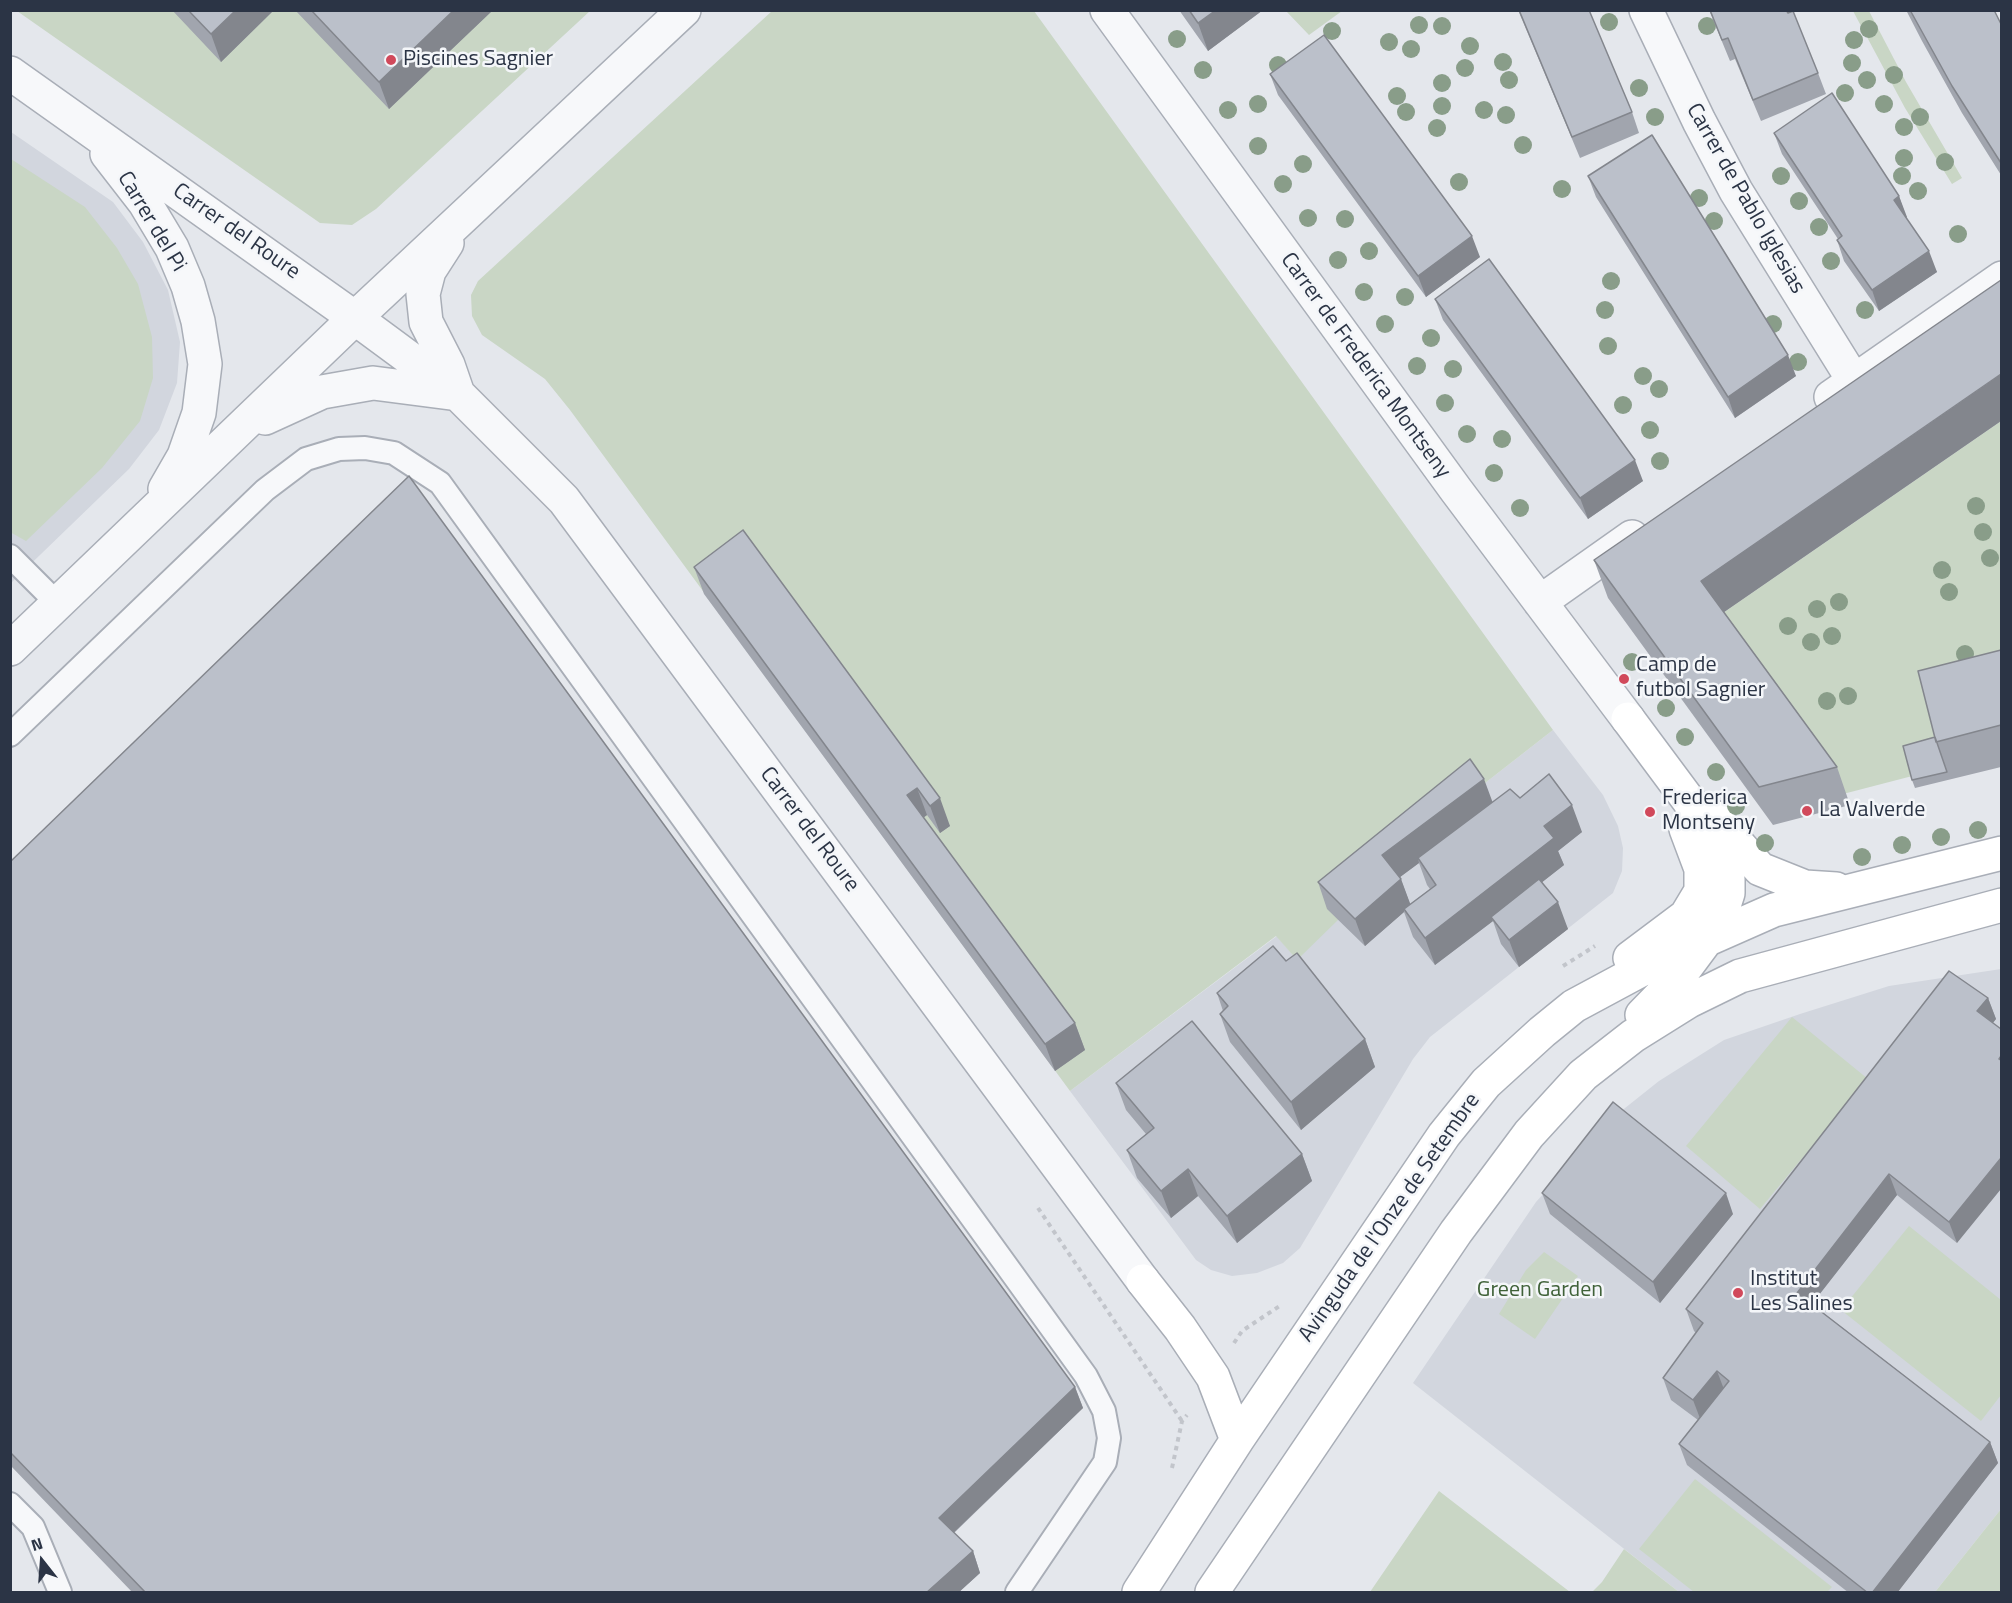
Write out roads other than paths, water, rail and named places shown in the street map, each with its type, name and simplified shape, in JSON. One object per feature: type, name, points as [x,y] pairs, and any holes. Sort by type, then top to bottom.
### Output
[{"type":"main road","points":[[1628,718],[1760,869],[1805,887],[1854,890]]},
{"type":"main road","points":[[1212,1593],[1462,1224],[1529,1134],[1678,978],[1707,939],[1722,912],[1728,894],[1728,879],[1721,857],[1689,801],[1628,718]]},
{"type":"main road","points":[[1574,1006],[1611,972],[1686,916],[1701,891],[1701,869],[1691,838],[1628,718]]},
{"type":"main road","name":"Avinguda de l'Onze de Setembre","points":[[1139,1593],[1237,1440],[1444,1135],[1486,1083],[1574,1006],[1654,963],[1774,910],[2001,853]]},
{"type":"main road","points":[[1583,1075],[1642,1030],[1689,1001],[1740,976],[2001,905]]},
{"type":"main road","points":[[1143,1281],[1213,1377],[1237,1440]]},
{"type":"street","name":"Carrer del Pi","points":[[10,649],[355,318],[684,10]]},
{"type":"street","name":"Carrer de Frederica Montseny","points":[[1107,10],[1540,602],[1628,718]]},
{"type":"street","name":"Carrer de Pablo Iglesias","points":[[1646,10],[1699,121],[1736,191],[1854,381]]},
{"type":"street","name":"Carrer del Roure","points":[[10,73],[458,394],[564,500],[1143,1281]]},
{"type":"street","name":"Carrer del Pi","points":[[66,112],[119,167],[145,203],[172,248],[188,286],[198,321],[205,364],[199,413],[184,456],[148,519]]},
{"type":"street","name":"Carrer del Pi","points":[[458,394],[448,365],[426,322],[423,294],[429,271],[463,216]]},
{"type":"street","points":[[1806,415],[2001,278]]},
{"type":"street","points":[[206,462],[271,414],[322,392],[373,383],[458,394]]},
{"type":"street","points":[[1540,602],[1652,523]]},
{"type":"lane","points":[[10,735],[265,490],[306,459],[339,449],[364,448],[393,453],[440,483],[1086,1376],[1104,1411],[1109,1438],[1105,1462],[1017,1593]]},
{"type":"lane","points":[[10,556],[58,604]]},
{"type":"lane","points":[[10,1504],[33,1527],[60,1593]]},
{"type":"place","name":"Piscines Sagnier","points":[[391,60]]},
{"type":"place","name":"Camp de futbol Sagnier","points":[[1624,679]]},
{"type":"place","name":"La Valverde","points":[[1807,811]]},
{"type":"place","name":"Frederica Montseny","points":[[1650,812]]},
{"type":"place","name":"Institut Les Salines","points":[[1738,1293]]},
{"type":"park label","name":"Green Garden","points":[[1540,1291]]}]
